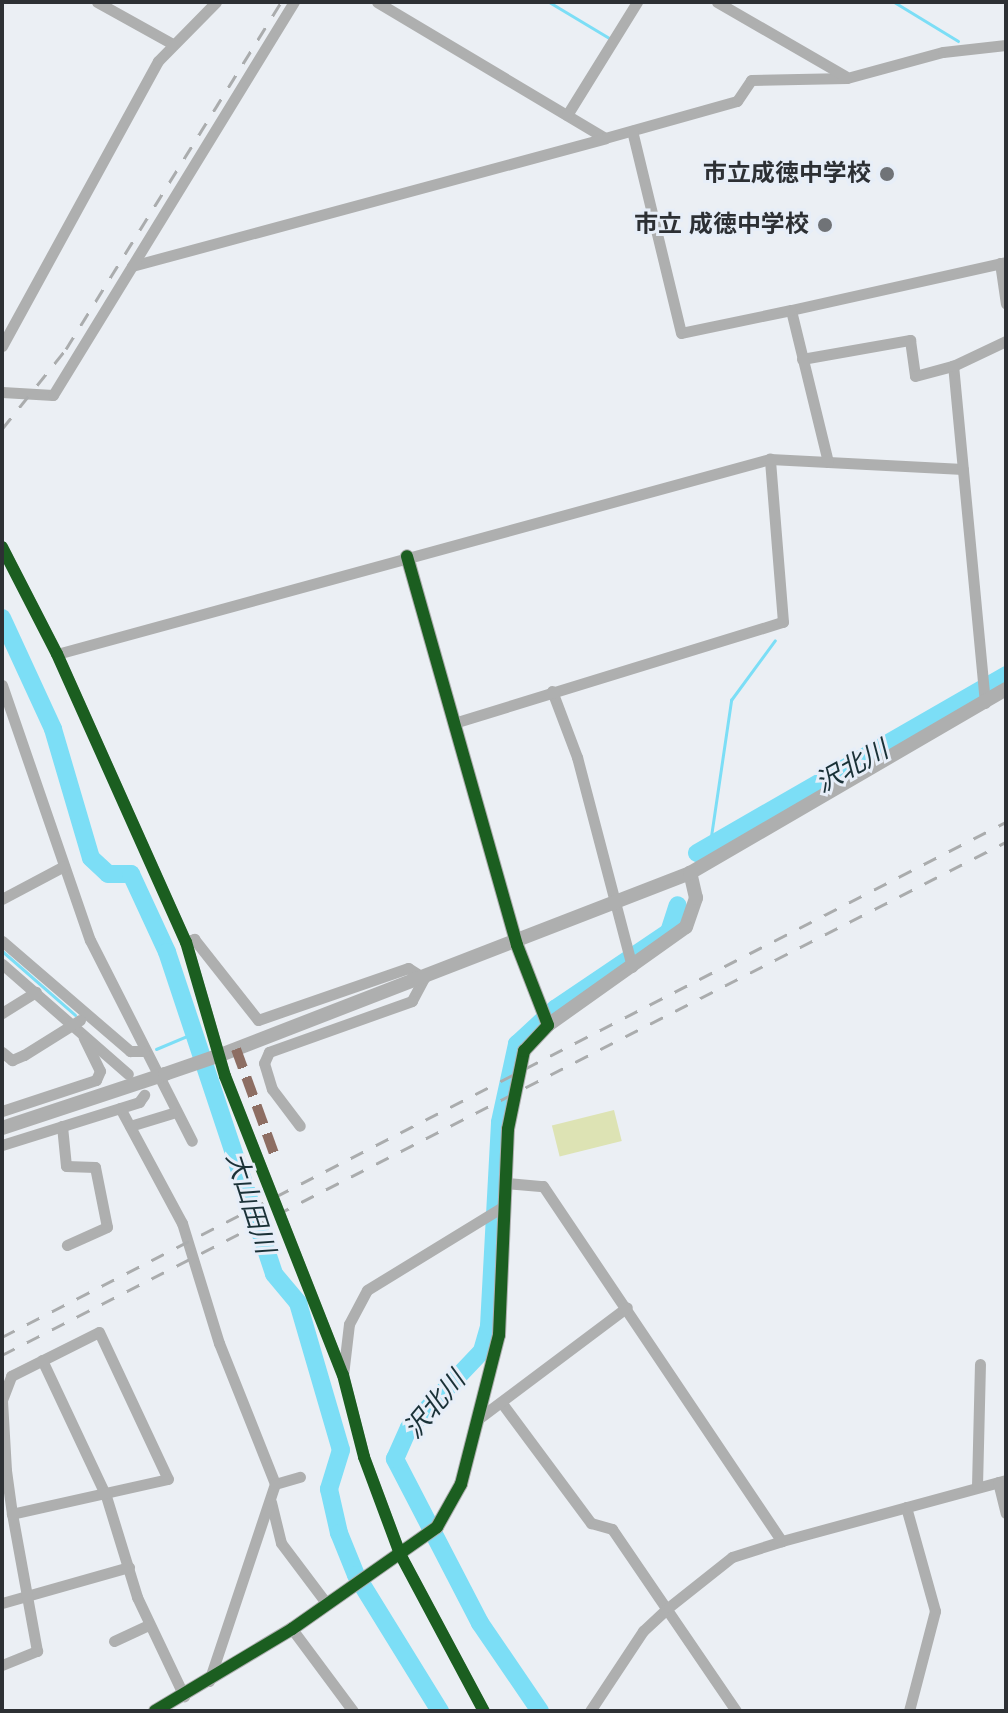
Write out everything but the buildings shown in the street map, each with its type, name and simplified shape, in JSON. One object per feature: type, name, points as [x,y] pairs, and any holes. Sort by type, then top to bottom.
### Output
[{"type":"street","points":[[97,2],[171,43]]},
{"type":"street","points":[[2,346],[48,253],[171,43],[216,2]]},
{"type":"street","points":[[2,392],[53,395],[294,2]]},
{"type":"street","points":[[377,2],[605,138]]},
{"type":"street","points":[[567,115],[637,2]]},
{"type":"street","points":[[717,2],[847,78]]},
{"type":"street","points":[[132,266],[737,101],[751,80],[847,78],[943,52],[1006,45]]},
{"type":"street","points":[[632,131],[681,333],[1003,263],[1006,304]]},
{"type":"street","points":[[791,310],[828,462]]},
{"type":"street","points":[[802,359],[910,340],[915,376],[953,366],[1006,341]]},
{"type":"street","points":[[953,366],[984,699]]},
{"type":"street","points":[[57,654],[770,459],[963,469]]},
{"type":"street","points":[[454,723],[552,691],[640,670],[783,622],[770,459]]},
{"type":"street","points":[[2,547],[57,654],[186,942],[225,1076],[343,1375],[364,1457],[400,1554],[484,1711]]},
{"type":"street","points":[[407,556],[517,945],[544,1019]]},
{"type":"street","points":[[2,685],[90,940],[144,1051],[163,1075],[176,1112],[192,1141]]},
{"type":"street","points":[[2,1128],[223,1054],[617,906],[690,873],[984,699],[1006,689]]},
{"type":"street","points":[[552,691],[617,906],[630,961]]},
{"type":"street","points":[[2,899],[64,866]]},
{"type":"street","points":[[155,1711],[209,1682],[292,1629],[432,1531],[461,1484],[501,1321],[496,1210],[506,1183],[508,1129],[524,1051],[544,1019],[686,927],[696,898],[690,873]]},
{"type":"street","points":[[186,942],[194,939],[258,1020],[408,968],[424,978]]},
{"type":"street","points":[[2,941],[130,1051],[144,1051]]},
{"type":"street","points":[[2,964],[128,1074]]},
{"type":"street","points":[[300,1126],[272,1089],[264,1063],[269,1052],[412,1001],[424,978]]},
{"type":"street","points":[[2,1013],[36,992]]},
{"type":"street","points":[[2,1052],[12,1060],[24,1055],[78,1028],[86,1013]]},
{"type":"street","points":[[2,1111],[96,1080],[100,1071],[78,1028]]},
{"type":"street","points":[[2,1145],[120,1108],[144,1095]]},
{"type":"street","points":[[120,1108],[182,1223],[219,1343],[275,1484],[209,1682]]},
{"type":"street","points":[[130,1126],[176,1112]]},
{"type":"street","points":[[62,1126],[66,1166],[95,1167],[107,1227],[67,1245]]},
{"type":"street","points":[[506,1183],[543,1186],[782,1541]]},
{"type":"street","points":[[343,1375],[349,1324],[367,1290],[496,1210]]},
{"type":"street","points":[[478,1419],[504,1406],[627,1307]]},
{"type":"street","points":[[2,1665],[37,1651],[12,1514],[2,1400],[11,1376],[99,1332],[168,1479],[106,1496],[12,1514]]},
{"type":"street","points":[[42,1360],[106,1496],[149,1625],[184,1696]]},
{"type":"street","points":[[977,1486],[980,1364]]},
{"type":"street","points":[[504,1406],[591,1523],[612,1529],[669,1607],[736,1711]]},
{"type":"street","points":[[275,1484],[300,1477]]},
{"type":"street","points":[[590,1711],[643,1631],[732,1557],[1002,1481],[1006,1513]]},
{"type":"street","points":[[270,1501],[281,1543],[327,1604]]},
{"type":"street","points":[[906,1507],[935,1611],[909,1711]]},
{"type":"street","points":[[2,1603],[27,1593],[129,1567]]},
{"type":"street","points":[[114,1641],[149,1625]]},
{"type":"street","points":[[292,1629],[353,1711]]},
{"type":"green space","points":[[614,1110],[622,1141],[560,1157],[552,1125]]},
{"type":"waterway","points":[[549,2],[609,38]]},
{"type":"waterway","points":[[894,2],[958,41]]},
{"type":"waterway","name":"大山田川","points":[[2,618],[53,729],[91,858],[108,874],[131,874],[167,952],[274,1274],[298,1303],[341,1450],[329,1489],[339,1533],[356,1575],[440,1711]]},
{"type":"waterway","points":[[710,843],[731,700],[775,640]]},
{"type":"waterway","name":"沢北川","points":[[697,853],[1006,675]]},
{"type":"waterway","name":"沢北川","points":[[540,1711],[480,1623],[395,1459],[409,1428],[482,1351],[489,1326],[500,1122],[517,1044],[555,1009],[669,932],[678,905]]},
{"type":"waterway","points":[[2,951],[75,1015]]},
{"type":"waterway","points":[[156,1049],[194,1033]]},
{"type":"railway","points":[[2,429],[66,349],[281,2]]},
{"type":"railway","points":[[2,1337],[1006,822]]},
{"type":"railway","points":[[2,1355],[1006,842]]},
{"type":"marked path","points":[[236,1049],[276,1159]]},
{"type":"cycle path","points":[[2,547],[57,654],[186,942],[225,1076],[343,1375],[364,1457],[400,1554],[484,1711]]},
{"type":"cycle path","points":[[155,1711],[292,1629],[437,1527],[461,1484],[499,1335],[508,1129],[524,1051],[548,1025],[517,945],[407,556]]},
{"type":"place","name":"市立成徳中学校","points":[[887,174]]},
{"type":"place","name":"市立 成徳中学校","points":[[825,225]]}]
